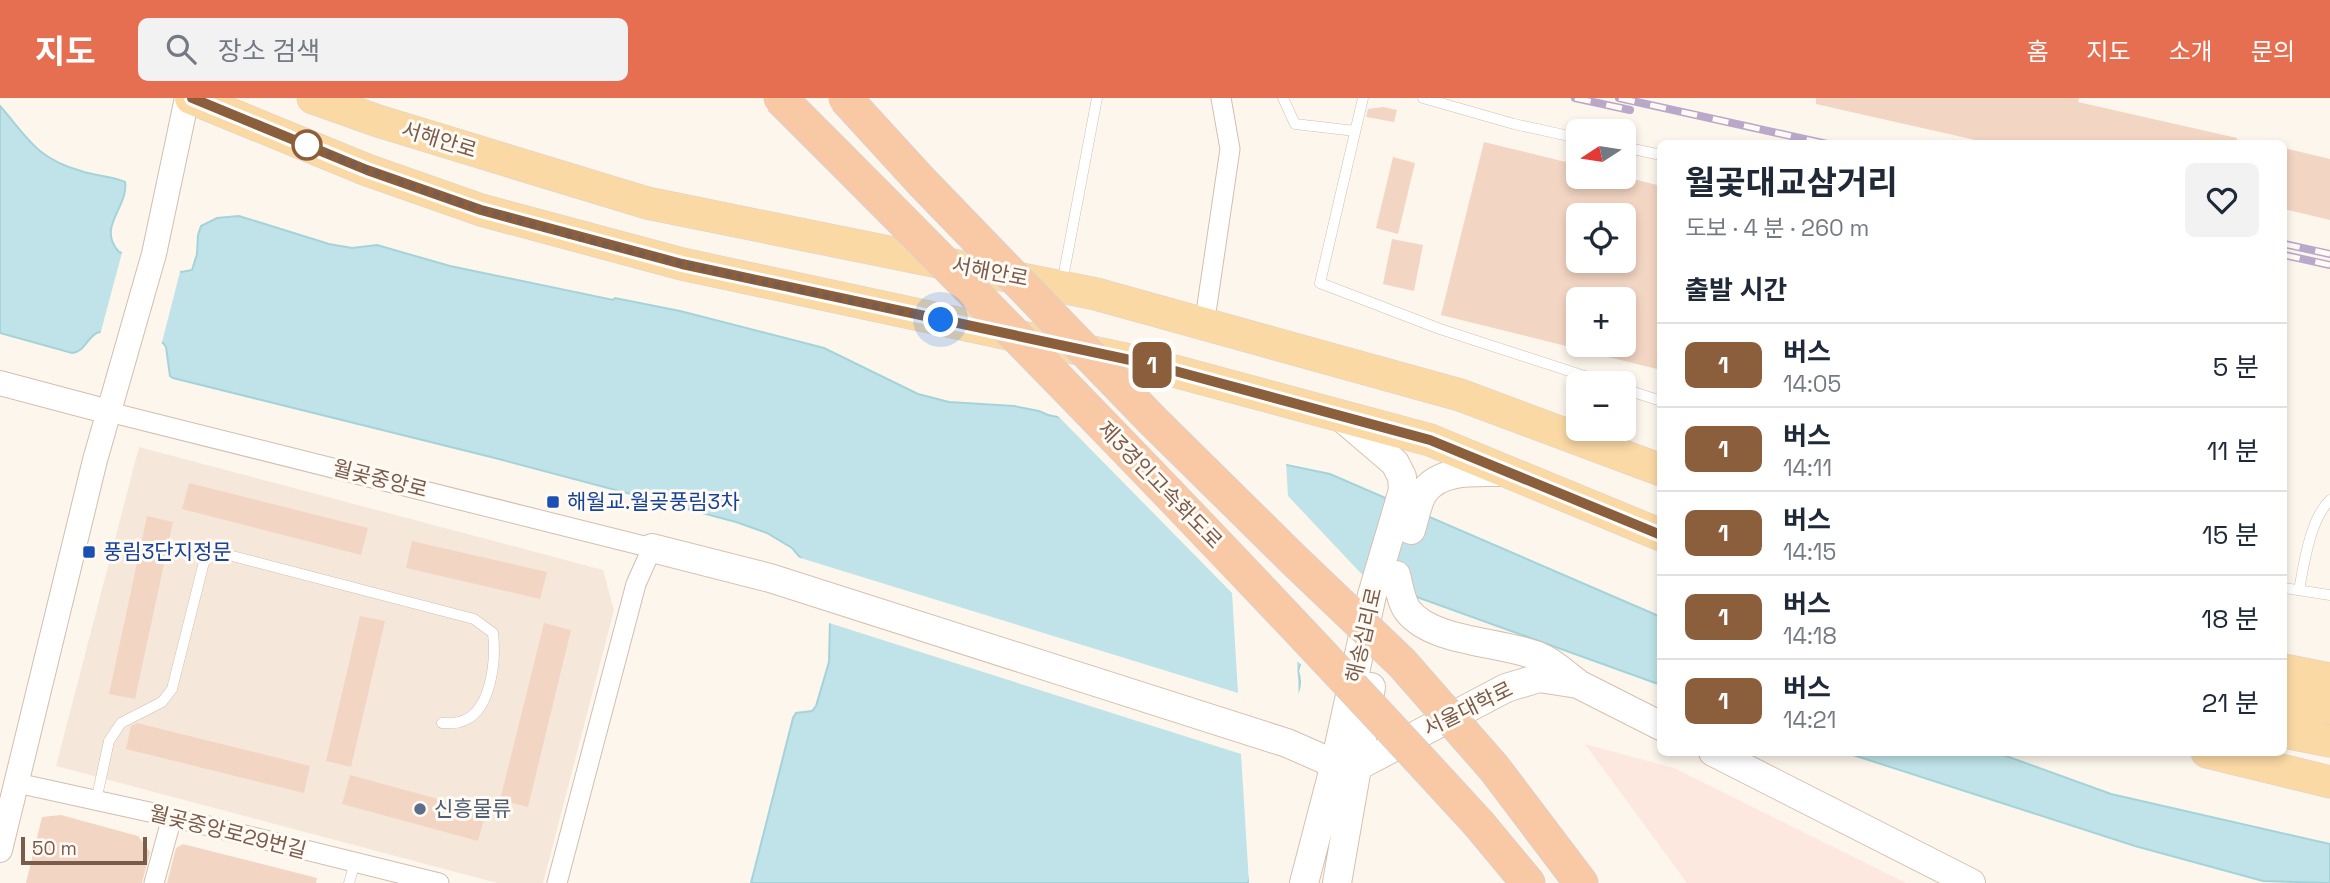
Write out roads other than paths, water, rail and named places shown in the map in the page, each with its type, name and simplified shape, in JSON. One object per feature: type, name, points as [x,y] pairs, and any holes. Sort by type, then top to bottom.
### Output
[{"type":"highway","name":"제3경인고속화도로","points":[[780,98],[1123,445],[1369,703],[1479,824],[1528,883]]},
{"type":"highway","name":"제3경인고속화도로","points":[[845,98],[921,181],[1152,419],[1402,663],[1494,768],[1581,883]]},
{"type":"highway","points":[[1522,805],[1595,883]]},
{"type":"main road","points":[[189,98],[367,170],[495,214],[682,264],[1149,364],[1430,440],[1657,533]]},
{"type":"main road","name":"서해안로","points":[[313,98],[378,121],[647,203],[1062,287],[1460,395],[1657,469]]},
{"type":"main road","name":"해송십리로","points":[[1337,883],[1345,765],[1372,595],[1403,490],[1402,477],[1395,463],[1338,414]]},
{"type":"main road","name":"해송십리로","points":[[1304,883],[1345,765],[1387,601],[1423,493],[1438,478],[1455,474],[1508,472]]},
{"type":"main road","points":[[652,548],[769,578],[1287,743],[1345,765]]},
{"type":"main road","points":[[1396,575],[1406,609],[1420,623],[1436,632],[1506,646],[1543,657],[1578,684]]},
{"type":"main road","points":[[2287,671],[2330,679]]},
{"type":"main road","name":"서울대학로","points":[[1345,765],[1506,688],[1539,678],[1578,684],[1657,724]]},
{"type":"main road","points":[[2287,701],[2330,708]]},
{"type":"main road","points":[[2287,733],[2330,741]]},
{"type":"main road","points":[[1721,756],[1971,883]]},
{"type":"main road","points":[[2223,756],[2330,782]]},
{"type":"street","points":[[0,850],[8,781],[154,254],[189,98]]},
{"type":"street","points":[[1204,326],[1230,149],[1221,98]]},
{"type":"street","points":[[0,383],[109,412]]},
{"type":"street","name":"월곶중앙로","points":[[109,412],[652,548]]},
{"type":"street","points":[[557,883],[636,584],[652,548]]},
{"type":"street","name":"월곶중앙로29번길","points":[[8,781],[172,817],[439,883]]},
{"type":"street","points":[[154,883],[172,817]]},
{"type":"lane","points":[[1062,287],[1097,98]]},
{"type":"lane","points":[[1283,98],[1295,124],[1355,131]]},
{"type":"lane","points":[[1363,98],[1320,284],[1440,330],[1568,371]]},
{"type":"lane","points":[[1423,98],[1514,124],[1566,135]]},
{"type":"lane","points":[[1636,150],[1657,154]]},
{"type":"lane","points":[[1636,393],[1657,400]]},
{"type":"lane","points":[[2299,590],[2310,537],[2324,506],[2330,500]]},
{"type":"lane","points":[[96,801],[109,741],[121,723],[162,702],[172,689],[204,562],[217,552],[474,619],[494,633],[492,677],[479,710],[461,722],[442,723]]},
{"type":"lane","points":[[2287,588],[2330,595]]},
{"type":"lane","points":[[349,883],[355,862]]},
{"type":"water","points":[[0,106],[34,146],[53,160],[86,173],[125,182],[123,200],[111,234],[119,252],[182,272],[192,270],[201,226],[217,218],[239,216],[329,244],[352,248],[377,245],[450,266],[680,311],[824,348],[918,394],[949,402],[1014,406],[1330,474],[1657,615],[1657,684],[1331,566],[1298,671],[1300,685],[1295,699],[1255,709],[1237,727],[1267,811],[1248,883],[751,883],[793,718],[796,713],[812,711],[816,706],[829,662],[830,619],[810,569],[792,548],[767,533],[736,522],[495,458],[173,378],[170,376],[166,347],[163,343],[99,332],[80,350],[72,353],[0,333]]},
{"type":"water","points":[[1856,756],[2006,756],[2111,794],[2330,844],[2330,883],[2263,881],[2135,846]]},
{"type":"railway","points":[[1575,98],[1630,110]]},
{"type":"railway","points":[[1619,98],[1809,140]]},
{"type":"railway","points":[[2287,245],[2330,254]]},
{"type":"railway","points":[[2287,256],[2330,265]]},
{"type":"place","name":"해월교.월곶풍림3차","points":[[553,502]]},
{"type":"place","name":"풍림3단지정문","points":[[89,552]]},
{"type":"place","name":"신흥물류","points":[[420,809]]}]
